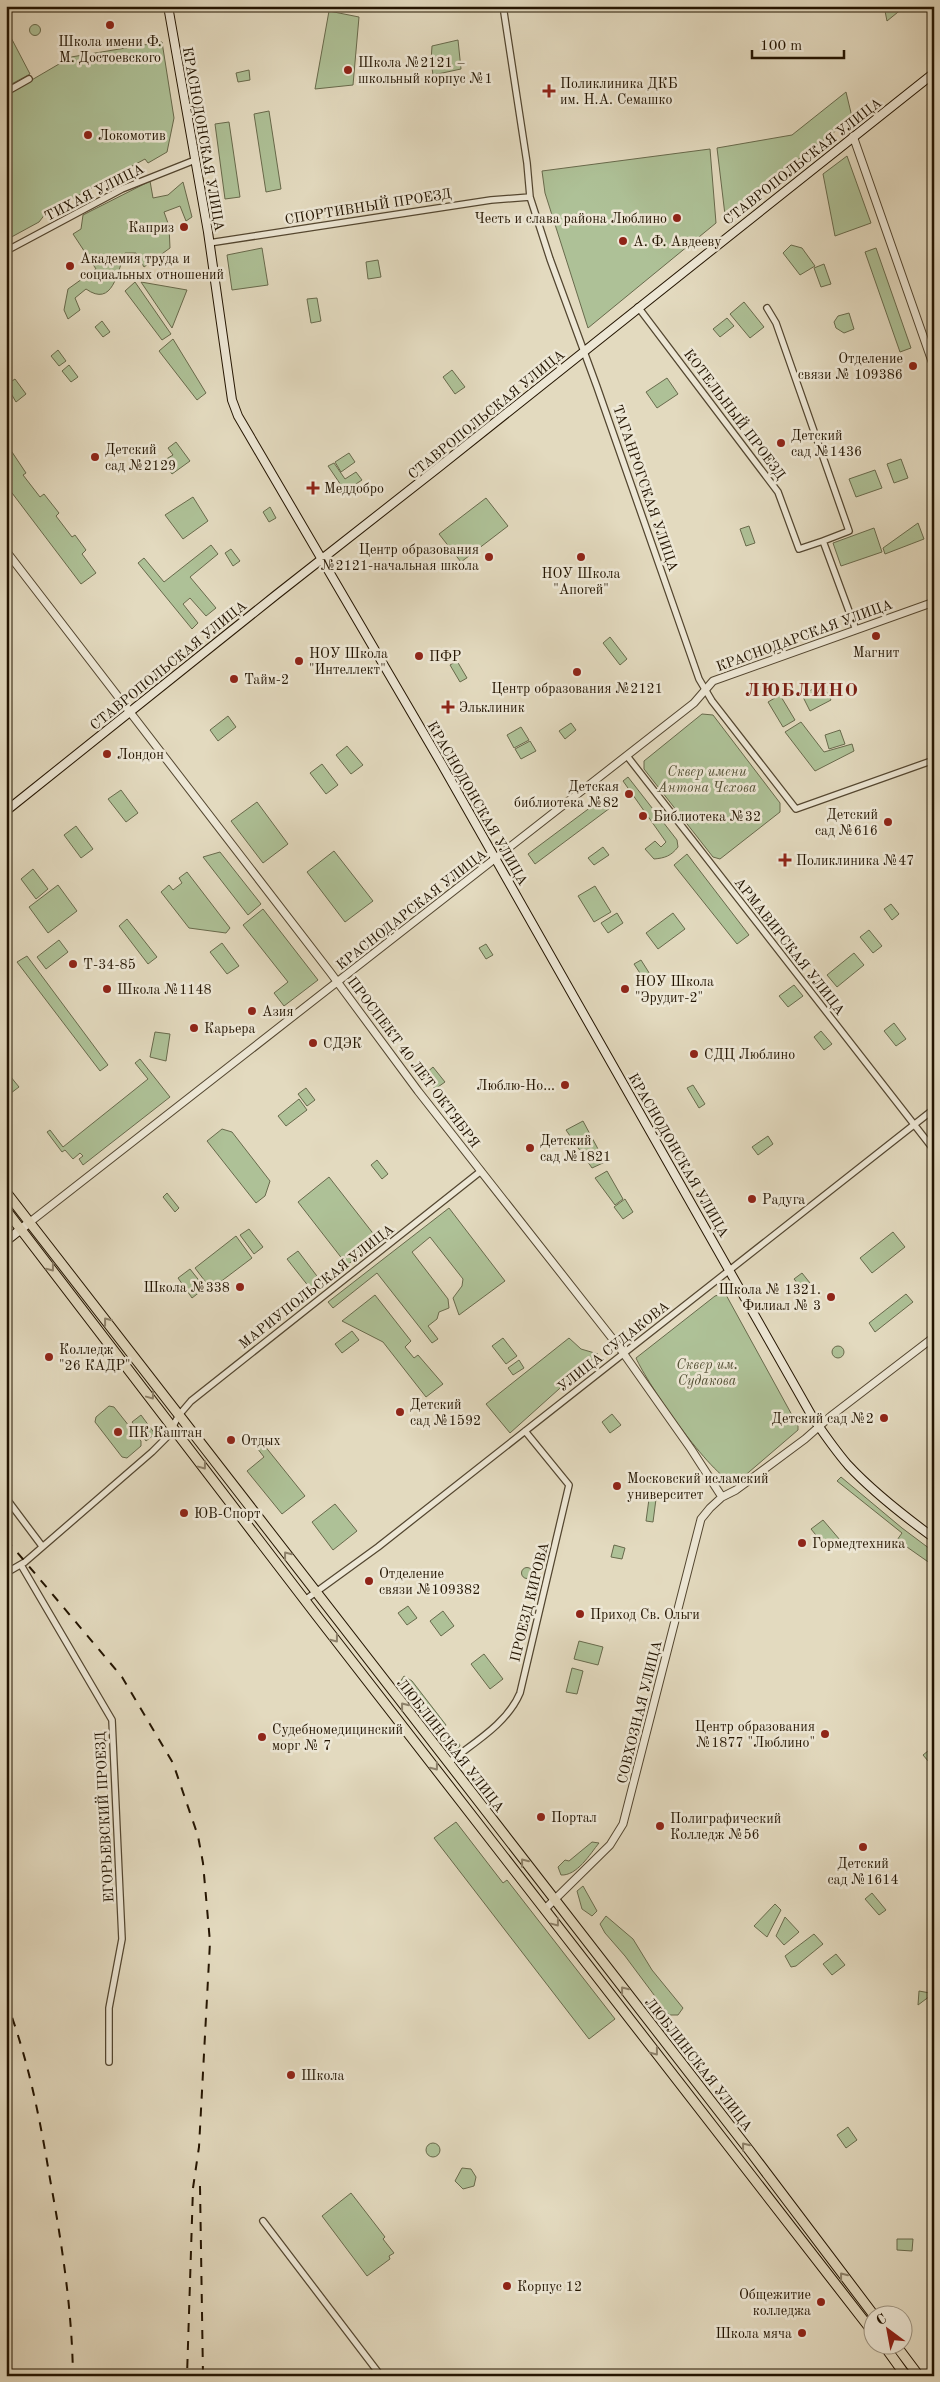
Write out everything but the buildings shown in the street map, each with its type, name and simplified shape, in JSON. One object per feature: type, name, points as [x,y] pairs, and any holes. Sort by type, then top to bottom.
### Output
[{"type":"main road","name":"КРАСНОДОНСКАЯ УЛИЦА","points":[[168,6],[209,243],[234,408],[495,859],[819,1426],[838,1453],[858,1474],[905,1517],[934,1538]]},
{"type":"main road","name":"СТАВРОПОЛЬСКАЯ УЛИЦА","points":[[6,811],[321,558],[439,467],[638,306],[934,73]]},
{"type":"main road","name":"ЛЮБЛИНСКАЯ УЛИЦА","points":[[6,1192],[749,2150],[865,2304]]},
{"type":"main road","name":"ЛЮБЛИНСКАЯ УЛИЦА","points":[[6,1210],[862,2318]]},
{"type":"main road","name":"КРАСНОДАРСКАЯ УЛИЦА","points":[[6,1241],[30,1222]]},
{"type":"main road","points":[[890,2354],[906,2376]]},
{"type":"main road","points":[[902,2354],[918,2376]]},
{"type":"street","name":"ТАГАНРОГСКАЯ УЛИЦА","points":[[503,6],[530,197],[550,259],[705,690],[796,809],[934,760]]},
{"type":"street","points":[[6,92],[28,79]]},
{"type":"street","points":[[853,136],[934,367]]},
{"type":"street","name":"ТИХАЯ УЛИЦА","points":[[6,251],[122,189],[195,160]]},
{"type":"street","name":"СПОРТИВНЫЙ ПРОЕЗД","points":[[209,243],[499,199],[530,197]]},
{"type":"street","name":"КОТЕЛЬНЫЙ ПРОЕЗД","points":[[638,306],[778,492],[799,549],[823,541]]},
{"type":"street","points":[[767,308],[776,323],[849,531],[823,541],[856,630]]},
{"type":"street","name":"ПРОСПЕКТ 40 ЛЕТ ОКТЯБРЯ","points":[[6,551],[481,1172],[623,1354],[691,1449],[722,1497]]},
{"type":"street","name":"КРАСНОДАРСКАЯ УЛИЦА","points":[[30,1222],[694,704],[713,681],[725,675],[934,602]]},
{"type":"street","name":"АРМАВИРСКАЯ УЛИЦА","points":[[627,756],[934,1150]]},
{"type":"street","name":"УЛИЦА СУДАКОВА","points":[[306,1600],[731,1270],[934,1109]]},
{"type":"street","name":"МАРИУПОЛЬСКАЯ УЛИЦА","points":[[174,1427],[179,1415],[191,1401],[481,1172]]},
{"type":"street","name":"СОВХОЗНАЯ УЛИЦА","points":[[545,1909],[610,1845],[623,1824],[701,1519],[722,1497],[736,1490],[934,1337]]},
{"type":"street","points":[[6,1573],[21,1565],[152,1452],[174,1427]]},
{"type":"street","name":"ПРОЕЗД КИРОВА","points":[[448,1764],[496,1725],[515,1705],[520,1693],[561,1520],[569,1485],[525,1431]]},
{"type":"street","points":[[6,1498],[42,1546]]},
{"type":"street","name":"ЕГОРЬЕВСКИЙ ПРОЕЗД","points":[[21,1565],[112,1720],[122,1939],[109,2008],[109,2062]]},
{"type":"street","points":[[263,2221],[381,2376]]},
{"type":"green space","points":[[884,6],[903,6],[903,8],[887,21]]},
{"type":"green space","points":[[329,11],[359,17],[353,85],[315,89]]},
{"type":"green space","points":[[35,24],[41,30],[35,36],[29,30]]},
{"type":"green space","points":[[6,28],[30,74],[6,87]]},
{"type":"green space","points":[[458,40],[461,69],[433,75],[431,61],[432,46]]},
{"type":"green space","name":"Локомотив","points":[[162,42],[174,118],[167,152],[148,163],[145,159],[46,213],[39,222],[6,240],[6,95],[71,57]]},
{"type":"green space","points":[[249,70],[250,80],[238,82],[236,73]]},
{"type":"green space","points":[[846,92],[852,117],[850,120],[725,215],[717,148],[792,135]]},
{"type":"green space","points":[[269,111],[281,189],[266,192],[254,114]]},
{"type":"green space","points":[[229,122],[240,197],[225,199],[215,124]]},
{"type":"green space","points":[[710,149],[716,223],[588,328],[545,193],[542,171]]},
{"type":"green space","points":[[847,156],[871,223],[835,236],[823,174]]},
{"type":"green space","points":[[150,181],[153,198],[168,195],[183,182],[192,217],[186,221],[180,206],[164,212],[169,226],[170,248],[144,267],[136,253],[125,253],[113,285],[108,291],[102,294],[95,294],[86,289],[75,298],[80,310],[68,319],[64,310],[68,289],[96,269],[73,234],[81,229],[83,215]]},
{"type":"green space","points":[[791,245],[802,248],[815,266],[800,275],[783,253]]},
{"type":"green space","points":[[262,248],[268,285],[232,290],[227,255]]},
{"type":"green space","points":[[876,248],[911,348],[900,352],[865,252]]},
{"type":"green space","points":[[378,260],[381,277],[368,279],[366,262]]},
{"type":"green space","points":[[824,264],[831,284],[821,287],[814,268]]},
{"type":"green space","points":[[135,282],[171,334],[162,340],[125,291]]},
{"type":"green space","points":[[141,282],[187,290],[172,328]]},
{"type":"green space","points":[[317,298],[321,321],[311,323],[307,299]]},
{"type":"green space","points":[[744,302],[764,327],[750,338],[730,314]]},
{"type":"green space","points":[[849,313],[854,329],[844,333],[836,328],[834,322],[838,316]]},
{"type":"green space","points":[[727,318],[734,326],[720,337],[713,329]]},
{"type":"green space","points":[[102,321],[110,332],[103,337],[95,327]]},
{"type":"green space","points":[[173,339],[206,393],[197,400],[159,351]]},
{"type":"green space","points":[[58,350],[66,361],[59,366],[51,356]]},
{"type":"green space","points":[[69,365],[78,377],[71,382],[62,371]]},
{"type":"green space","points":[[452,370],[465,387],[455,394],[443,377]]},
{"type":"green space","points":[[667,378],[678,394],[657,408],[646,392]]},
{"type":"green space","points":[[15,379],[26,394],[16,402],[6,385]]},
{"type":"green space","points":[[176,442],[190,461],[172,474],[163,461],[173,455],[168,448]]},
{"type":"green space","points":[[6,443],[26,473],[23,475],[40,497],[44,494],[59,513],[56,516],[72,537],[75,535],[86,550],[82,554],[96,573],[81,584],[6,485]]},
{"type":"green space","points":[[349,453],[355,462],[341,472],[335,462]]},
{"type":"green space","points":[[901,459],[908,478],[894,483],[887,464]]},
{"type":"green space","points":[[334,463],[345,479],[356,472],[362,480],[345,491],[328,466]]},
{"type":"green space","points":[[875,470],[882,488],[856,497],[849,479]]},
{"type":"green space","points":[[193,497],[208,521],[183,539],[165,515]]},
{"type":"green space","points":[[486,498],[508,526],[461,562],[439,534]]},
{"type":"green space","points":[[270,507],[276,518],[269,522],[263,512]]},
{"type":"green space","points":[[918,523],[924,539],[885,554],[883,548]]},
{"type":"green space","points":[[749,526],[755,543],[746,546],[740,529]]},
{"type":"green space","points":[[874,528],[882,552],[841,566],[833,543]]},
{"type":"green space","points":[[211,545],[218,554],[190,577],[216,608],[206,616],[190,598],[183,604],[198,623],[192,629],[138,563],[144,558],[164,582]]},
{"type":"green space","points":[[231,549],[240,561],[233,566],[225,553]]},
{"type":"green space","points":[[610,637],[627,659],[620,665],[603,643]]},
{"type":"green space","points":[[457,661],[467,678],[460,682],[450,665]]},
{"type":"green space","points":[[822,684],[831,700],[810,711],[802,695]]},
{"type":"green space","points":[[780,695],[795,720],[783,727],[768,702]]},
{"type":"green space","name":"Сквер имени Антона Чехова","points":[[702,714],[713,715],[780,803],[780,812],[720,859],[713,857],[644,769],[644,761]]},
{"type":"green space","points":[[228,716],[236,727],[218,741],[210,730]]},
{"type":"green space","points":[[801,722],[824,752],[852,744],[854,751],[815,771],[785,732]]},
{"type":"green space","points":[[571,723],[576,730],[565,739],[559,731]]},
{"type":"green space","points":[[521,727],[529,740],[514,748],[507,735]]},
{"type":"green space","points":[[840,730],[845,744],[829,749],[825,735]]},
{"type":"green space","points":[[530,741],[536,751],[521,759],[515,749]]},
{"type":"green space","points":[[347,746],[363,765],[351,774],[336,755]]},
{"type":"green space","points":[[322,764],[338,785],[326,794],[310,773]]},
{"type":"green space","points":[[628,777],[677,840],[678,847],[668,856],[654,859],[645,849],[655,841],[661,847],[666,842],[623,781]]},
{"type":"green space","points":[[121,790],[138,813],[126,822],[108,799]]},
{"type":"green space","points":[[603,798],[610,808],[535,864],[528,854]]},
{"type":"green space","points":[[257,802],[288,844],[263,863],[231,821]]},
{"type":"green space","points":[[76,826],[93,849],[81,858],[64,835]]},
{"type":"green space","points":[[603,847],[609,855],[594,865],[588,858]]},
{"type":"green space","points":[[334,851],[373,901],[345,922],[307,872]]},
{"type":"green space","points":[[220,852],[261,904],[248,915],[203,857]]},
{"type":"green space","points":[[687,854],[749,935],[737,944],[674,865]]},
{"type":"green space","points":[[33,869],[48,889],[36,899],[21,879]]},
{"type":"green space","points":[[187,872],[230,928],[226,933],[189,928],[161,892],[169,885],[173,890],[182,883],[179,878]]},
{"type":"green space","points":[[58,885],[77,911],[48,933],[29,907]]},
{"type":"green space","points":[[595,886],[611,912],[594,922],[578,896]]},
{"type":"green space","points":[[891,904],[899,914],[892,920],[884,909]]},
{"type":"green space","points":[[263,909],[318,980],[284,1006],[274,993],[288,982],[243,925]]},
{"type":"green space","points":[[617,913],[623,923],[608,933],[601,923]]},
{"type":"green space","points":[[673,913],[685,929],[658,949],[646,933]]},
{"type":"green space","points":[[127,919],[157,957],[148,964],[119,926]]},
{"type":"green space","points":[[869,930],[882,946],[873,953],[860,937]]},
{"type":"green space","points":[[59,940],[68,952],[46,969],[37,957]]},
{"type":"green space","points":[[222,943],[239,966],[227,974],[210,952]]},
{"type":"green space","points":[[486,944],[493,955],[486,959],[479,948]]},
{"type":"green space","points":[[854,953],[864,965],[837,987],[827,975]]},
{"type":"green space","points":[[27,956],[108,1065],[100,1071],[17,962]]},
{"type":"green space","points":[[641,960],[653,979],[647,984],[634,964]]},
{"type":"green space","points":[[794,985],[803,996],[788,1007],[779,996]]},
{"type":"green space","points":[[894,1023],[906,1039],[896,1046],[884,1031]]},
{"type":"green space","points":[[821,1031],[832,1044],[824,1050],[814,1037]]},
{"type":"green space","points":[[155,1032],[170,1034],[166,1061],[150,1057]]},
{"type":"green space","points":[[140,1059],[170,1097],[83,1165],[79,1159],[83,1156],[80,1153],[73,1159],[65,1150],[62,1152],[47,1132],[50,1130],[63,1147],[148,1079],[135,1063]]},
{"type":"green space","points":[[433,1067],[445,1082],[435,1089],[424,1075]]},
{"type":"green space","points":[[6,1071],[19,1087],[11,1093],[6,1087]]},
{"type":"green space","points":[[693,1085],[705,1104],[699,1108],[687,1088]]},
{"type":"green space","points":[[306,1088],[315,1100],[307,1106],[298,1094]]},
{"type":"green space","points":[[299,1099],[307,1110],[286,1126],[278,1116]]},
{"type":"green space","points":[[583,1121],[605,1162],[592,1168],[566,1130]]},
{"type":"green space","points":[[222,1129],[232,1132],[270,1181],[265,1196],[256,1203],[207,1141]]},
{"type":"green space","points":[[768,1136],[773,1144],[758,1155],[752,1147]]},
{"type":"green space","points":[[377,1160],[388,1174],[382,1179],[371,1165]]},
{"type":"green space","points":[[607,1171],[623,1199],[615,1205],[595,1178]]},
{"type":"green space","points":[[329,1177],[379,1241],[347,1265],[298,1202]]},
{"type":"green space","points":[[167,1193],[179,1208],[175,1212],[163,1197]]},
{"type":"green space","points":[[625,1199],[633,1212],[623,1219],[614,1207]]},
{"type":"green space","points":[[449,1208],[505,1281],[459,1315],[453,1298],[462,1286],[463,1279],[430,1237],[412,1252],[448,1299],[449,1308],[439,1312],[437,1319],[428,1326],[438,1339],[432,1343],[377,1273],[333,1308],[328,1302]]},
{"type":"green space","points":[[249,1229],[263,1247],[254,1254],[240,1235]]},
{"type":"green space","points":[[893,1232],[905,1247],[872,1273],[860,1258]]},
{"type":"green space","points":[[236,1236],[252,1258],[211,1289],[195,1268]]},
{"type":"green space","points":[[298,1251],[323,1284],[313,1292],[287,1259]]},
{"type":"green space","points":[[190,1269],[205,1288],[192,1298],[178,1278]]},
{"type":"green space","points":[[802,1273],[810,1283],[802,1289],[794,1279]]},
{"type":"green space","name":"Сквер им. Судакова","points":[[725,1293],[798,1426],[798,1430],[735,1484],[724,1477],[711,1464],[681,1428],[653,1388],[636,1358],[715,1296]]},
{"type":"green space","points":[[906,1294],[913,1302],[875,1332],[869,1323]]},
{"type":"green space","points":[[375,1295],[411,1341],[405,1347],[414,1358],[418,1355],[443,1384],[426,1397],[383,1342],[342,1321]]},
{"type":"green space","points":[[352,1331],[359,1340],[342,1353],[335,1344]]},
{"type":"green space","points":[[503,1338],[517,1356],[506,1364],[492,1346]]},
{"type":"green space","points":[[569,1338],[581,1349],[598,1354],[510,1433],[486,1404]]},
{"type":"green space","points":[[838,1346],[844,1352],[838,1358],[832,1352]]},
{"type":"green space","points":[[519,1360],[524,1368],[513,1375],[508,1368]]},
{"type":"green space","name":"ПК Каштан","points":[[109,1406],[114,1407],[141,1441],[141,1446],[127,1458],[122,1457],[95,1422],[96,1417]]},
{"type":"green space","points":[[612,1414],[621,1425],[610,1433],[602,1422]]},
{"type":"green space","points":[[141,1415],[155,1434],[146,1441],[132,1422]]},
{"type":"green space","points":[[260,1440],[305,1496],[282,1514],[247,1471],[264,1457],[257,1448]]},
{"type":"green space","points":[[841,1477],[934,1552],[934,1566],[897,1540],[902,1533],[837,1481]]},
{"type":"green space","points":[[649,1499],[656,1499],[653,1522],[646,1521]]},
{"type":"green space","points":[[335,1504],[357,1531],[333,1550],[312,1522]]},
{"type":"green space","points":[[823,1520],[840,1540],[828,1550],[811,1529]]},
{"type":"green space","points":[[614,1545],[625,1548],[622,1559],[611,1557]]},
{"type":"green space","points":[[527,1567],[533,1573],[527,1579],[521,1573]]},
{"type":"green space","points":[[408,1606],[417,1618],[407,1625],[398,1613]]},
{"type":"green space","points":[[443,1611],[454,1626],[441,1636],[430,1621]]},
{"type":"green space","points":[[579,1641],[603,1647],[598,1665],[574,1659]]},
{"type":"green space","points":[[484,1654],[503,1679],[490,1689],[471,1664]]},
{"type":"green space","points":[[572,1668],[583,1671],[577,1694],[566,1692]]},
{"type":"green space","points":[[404,1676],[412,1681],[446,1725],[443,1729],[439,1731],[400,1682]]},
{"type":"green space","points":[[445,1733],[450,1733],[460,1745],[458,1749],[450,1745],[443,1737]]},
{"type":"green space","points":[[934,1746],[934,1768],[923,1755]]},
{"type":"green space","points":[[456,1822],[503,1883],[507,1880],[615,2019],[589,2039],[434,1838]]},
{"type":"green space","points":[[592,1842],[599,1843],[583,1864],[572,1872],[561,1875],[558,1867],[565,1860],[569,1861]]},
{"type":"green space","points":[[583,1886],[597,1911],[592,1916],[582,1909],[577,1891]]},
{"type":"green space","points":[[872,1893],[886,1910],[879,1915],[865,1899]]},
{"type":"green space","points":[[775,1904],[781,1910],[767,1937],[754,1926]]},
{"type":"green space","points":[[606,1916],[633,1939],[652,1970],[683,2008],[678,2015],[669,2015],[625,1956],[605,1933],[600,1924]]},
{"type":"green space","points":[[785,1917],[799,1932],[784,1945],[776,1936]]},
{"type":"green space","points":[[814,1934],[823,1944],[796,1966],[791,1967],[785,1956]]},
{"type":"green space","points":[[836,1954],[845,1965],[832,1975],[823,1964]]},
{"type":"green space","points":[[919,1991],[930,1993],[930,1996],[918,2005]]},
{"type":"green space","points":[[848,2127],[857,2140],[846,2148],[837,2135]]},
{"type":"green space","points":[[433,2143],[438,2145],[440,2150],[438,2155],[433,2157],[428,2155],[426,2150],[428,2145]]},
{"type":"green space","points":[[462,2168],[471,2169],[476,2177],[474,2186],[463,2189],[455,2181]]},
{"type":"green space","points":[[351,2193],[385,2237],[383,2239],[394,2253],[389,2256],[390,2259],[367,2276],[322,2216]]},
{"type":"green space","points":[[897,2239],[913,2239],[912,2251],[897,2250]]},
{"type":"railway","points":[[6,1539],[122,1677],[173,1763],[198,1836],[203,1863],[210,1942],[199,2147],[193,2188],[187,2376]]},
{"type":"railway","points":[[6,2001],[27,2067],[59,2228],[71,2326],[73,2376]]},
{"type":"railway","points":[[200,2186],[203,2376]]},
{"type":"place","name":"Школа имени Ф. М. Достоевского","points":[[110,25]]},
{"type":"place","name":"Школа №2121 – школьный корпус №1","points":[[348,70]]},
{"type":"place","name":"Поликлиника ДКБ им. Н.А. Семашко","points":[[549,91]]},
{"type":"place","name":"Локомотив","points":[[88,135]]},
{"type":"place","name":"Честь и слава района Люблино","points":[[677,218]]},
{"type":"place","name":"Каприз","points":[[184,227]]},
{"type":"place","name":"А. Ф. Авдееву","points":[[623,241]]},
{"type":"place","name":"Академия труда и социальных отношений","points":[[70,266]]},
{"type":"place","name":"Отделение связи № 109386","points":[[913,366]]},
{"type":"place","name":"Детский сад №1436","points":[[781,443]]},
{"type":"place","name":"Детский сад №2129","points":[[95,457]]},
{"type":"place","name":"Меддобро","points":[[313,488]]},
{"type":"place","name":"Центр образования №2121-начальная школа","points":[[489,557]]},
{"type":"place","name":"НОУ Школа \"Апогей\"","points":[[581,557]]},
{"type":"place","name":"Магнит","points":[[876,636]]},
{"type":"place","name":"ПФР","points":[[419,656]]},
{"type":"place","name":"НОУ Школа \"Интеллект\"","points":[[299,661]]},
{"type":"place","name":"Центр образования №2121","points":[[577,672]]},
{"type":"place","name":"Тайм-2","points":[[234,679]]},
{"type":"place","name":"Эльклиник","points":[[448,707]]},
{"type":"place","name":"Лондон","points":[[107,754]]},
{"type":"place","name":"Детская библиотека №82","points":[[629,794]]},
{"type":"place","name":"Библиотека №32","points":[[643,816]]},
{"type":"place","name":"Детский сад №616","points":[[888,822]]},
{"type":"place","name":"Поликлиника №47","points":[[785,860]]},
{"type":"place","name":"Т-34-85","points":[[73,964]]},
{"type":"place","name":"Школа №1148","points":[[107,989]]},
{"type":"place","name":"НОУ Школа \"Эрудит-2\"","points":[[625,989]]},
{"type":"place","name":"Азия","points":[[252,1011]]},
{"type":"place","name":"Карьера","points":[[194,1028]]},
{"type":"place","name":"СДЭК","points":[[313,1043]]},
{"type":"place","name":"СДЦ Люблино","points":[[694,1054]]},
{"type":"place","name":"Люблю-Но...","points":[[565,1085]]},
{"type":"place","name":"Детский сад №1821","points":[[530,1148]]},
{"type":"place","name":"Радуга","points":[[752,1199]]},
{"type":"place","name":"Школа №338","points":[[240,1287]]},
{"type":"place","name":"Школа № 1321. Филиал № 3","points":[[831,1297]]},
{"type":"place","name":"Колледж \"26 КАДР\"","points":[[49,1357]]},
{"type":"place","name":"Детский сад №1592","points":[[400,1412]]},
{"type":"place","name":"Детский сад №2","points":[[884,1418]]},
{"type":"place","name":"ПК Каштан","points":[[118,1432]]},
{"type":"place","name":"Отдых","points":[[231,1440]]},
{"type":"place","name":"Московский исламский университет","points":[[617,1486]]},
{"type":"place","name":"ЮВ-Спорт","points":[[184,1513]]},
{"type":"place","name":"Гормедтехника","points":[[802,1543]]},
{"type":"place","name":"Отделение связи №109382","points":[[369,1581]]},
{"type":"place","name":"Приход Св. Ольги","points":[[580,1614]]},
{"type":"place","name":"Центр образования №1877 \"Люблино\"","points":[[825,1734]]},
{"type":"place","name":"Судебномедицинский морг № 7","points":[[262,1737]]},
{"type":"place","name":"Портал","points":[[541,1817]]},
{"type":"place","name":"Полиграфический Колледж №56","points":[[660,1826]]},
{"type":"place","name":"Детский сад №1614","points":[[863,1847]]},
{"type":"place","name":"Школа","points":[[291,2075]]},
{"type":"place","name":"Корпус 12","points":[[507,2286]]},
{"type":"place","name":"Общежитие колледжа","points":[[821,2302]]},
{"type":"place","name":"Школа мяча","points":[[802,2333]]},
{"type":"district","name":"ЛЮБЛИНО","points":[[802,689]]}]
